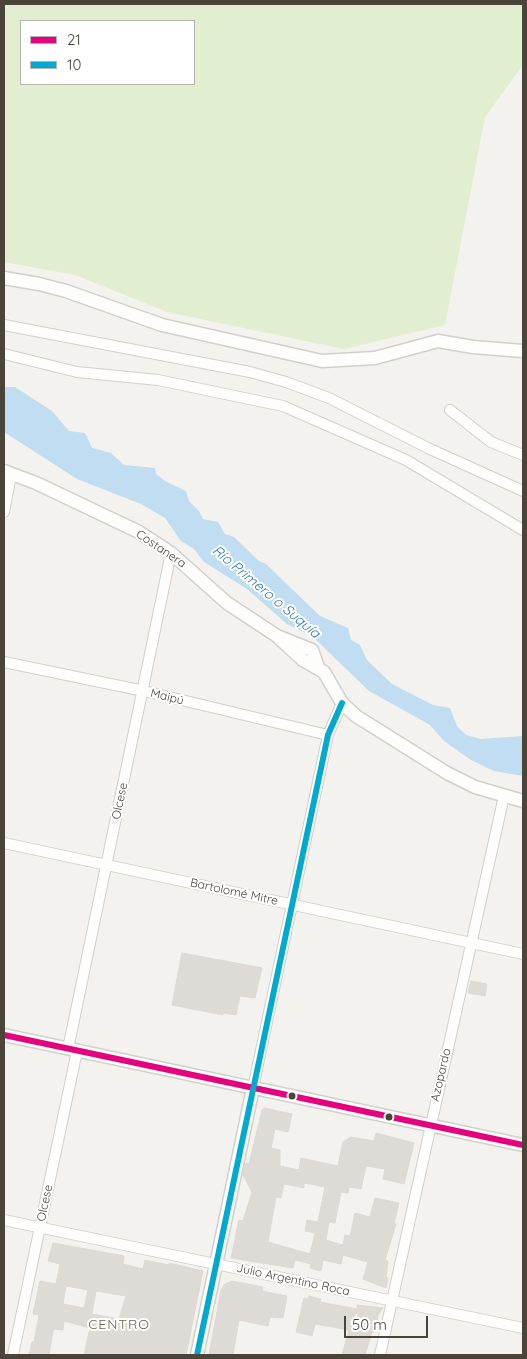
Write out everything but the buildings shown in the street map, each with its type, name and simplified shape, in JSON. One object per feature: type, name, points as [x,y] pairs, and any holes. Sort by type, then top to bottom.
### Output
[{"type":"street","points":[[4,278],[66,291],[178,329],[322,361],[375,358],[438,341],[473,347],[523,351]]},
{"type":"street","points":[[4,325],[250,372],[286,382],[330,398],[430,449],[523,491]]},
{"type":"street","points":[[4,354],[77,372],[158,380],[282,406],[406,460],[523,530]]},
{"type":"street","points":[[450,410],[491,442],[523,455]]},
{"type":"street","points":[[4,512],[7,473]]},
{"type":"street","name":"Costanera","points":[[7,473],[57,493],[138,532],[171,553],[227,603],[277,636],[312,650],[318,667],[331,681],[342,703],[356,716],[447,773],[475,787],[523,801]]},
{"type":"street","name":"Olcese","points":[[13,1355],[40,1227],[106,865],[144,691],[171,553]]},
{"type":"street","name":"Maipú","points":[[4,662],[144,691],[328,735]]},
{"type":"street","points":[[197,1355],[328,735],[342,703]]},
{"type":"street","name":"Azopardo","points":[[380,1355],[504,796]]},
{"type":"street","name":"Bartolomé Mitre","points":[[4,843],[292,903],[470,944],[523,954]]},
{"type":"street","points":[[4,1035],[523,1145]]},
{"type":"street","name":"Julio Argentino Roca","points":[[4,1220],[523,1328]]},
{"type":"green space","points":[[4,4],[523,4],[523,65],[485,117],[445,325],[344,349],[167,312],[75,275],[4,262]]},
{"type":"water","name":"Río Primero o Suquía","points":[[4,387],[15,387],[52,411],[69,431],[85,433],[92,448],[111,453],[124,465],[155,468],[156,474],[165,481],[186,491],[189,501],[199,511],[203,519],[218,522],[225,534],[234,537],[259,561],[266,564],[320,616],[348,628],[351,640],[360,645],[367,660],[392,684],[433,705],[450,708],[457,726],[466,735],[480,739],[523,736],[523,776],[494,771],[471,760],[444,741],[430,725],[369,691],[312,636],[287,624],[247,589],[204,562],[194,549],[181,541],[165,518],[141,504],[77,479],[4,432]]},
{"type":"transit line","name":"10","points":[[197,1355],[328,735],[342,703]]},
{"type":"transit line","name":"21","points":[[4,1035],[523,1145]]},
{"type":"district","name":"CENTRO","points":[[119,1325]]}]
